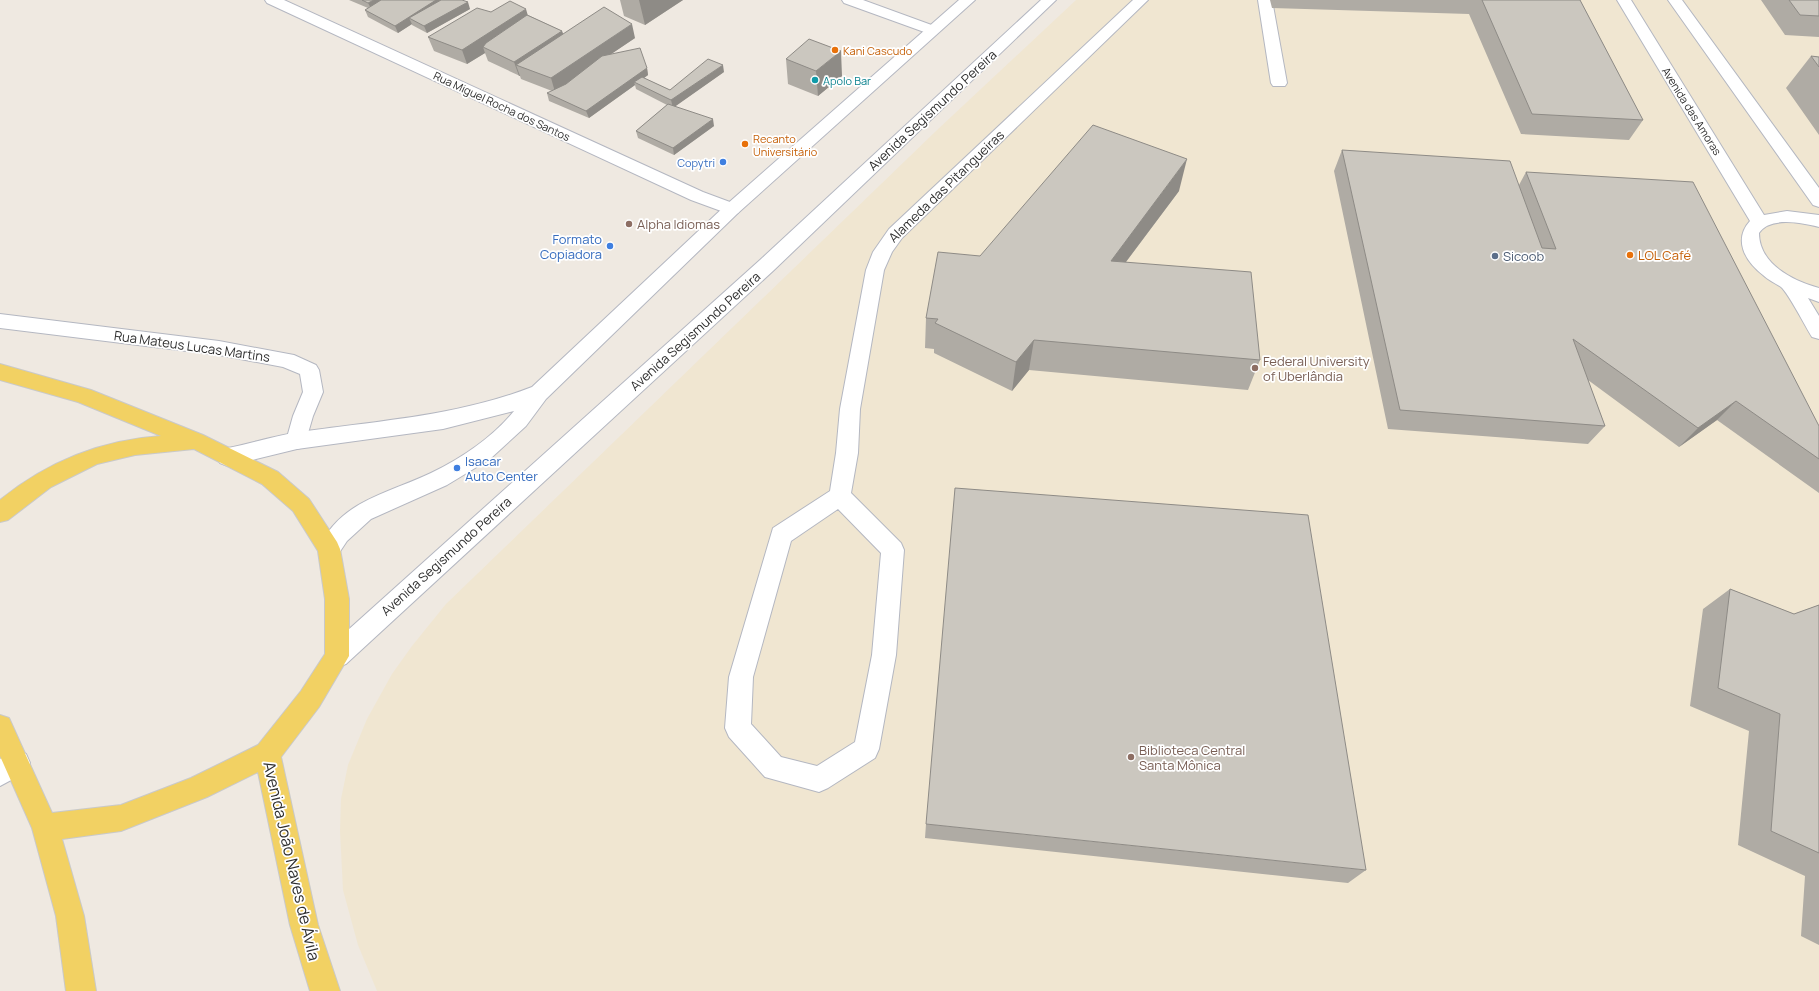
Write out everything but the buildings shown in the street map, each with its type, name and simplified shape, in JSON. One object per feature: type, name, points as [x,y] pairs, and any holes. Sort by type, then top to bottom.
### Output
[{"type":"main road","name":"Rua Miguel Rocha dos Santos","points":[[272,0],[690,193],[732,209]]},
{"type":"main road","points":[[849,0],[932,30]]},
{"type":"main road","points":[[329,549],[336,537],[352,520],[373,507],[439,478],[484,453],[519,422],[539,393],[732,209],[932,30],[968,0]]},
{"type":"main road","name":"Avenida Segismundo Pereira","points":[[337,656],[767,265],[1049,0]]},
{"type":"main road","name":"Alameda das Pitangueiras","points":[[840,496],[847,453],[850,409],[874,278],[880,256],[889,238],[916,215],[1141,0]]},
{"type":"main road","points":[[1265,0],[1279,83]]},
{"type":"main road","name":"Avenida das Amoras","points":[[1624,0],[1760,223]]},
{"type":"main road","points":[[1675,0],[1819,200]]},
{"type":"main road","points":[[1819,221],[1788,216],[1771,218],[1760,223],[1751,232],[1750,244],[1756,257],[1769,271],[1788,283],[1819,295]]},
{"type":"main road","points":[[1788,283],[1819,332]]},
{"type":"main road","name":"Rua Mateus Lucas Martins","points":[[0,322],[219,348],[287,360],[309,370],[313,392],[303,416],[297,441]]},
{"type":"main road","points":[[0,372],[84,396],[196,441],[270,478],[301,505],[329,549],[337,599],[337,656],[310,699],[267,754],[198,788],[121,818],[45,827]]},
{"type":"main road","points":[[228,457],[297,441],[443,421],[505,406],[539,393]]},
{"type":"main road","points":[[0,513],[52,474],[87,458],[127,448],[196,441]]},
{"type":"main road","points":[[840,496],[894,550],[884,655],[866,749],[819,779],[774,768],[738,728],[741,677],[781,535],[840,496]]},
{"type":"main road","points":[[0,727],[9,768],[45,827],[70,916],[81,991]]},
{"type":"main road","name":"Avenida João Naves de Ávila","points":[[267,754],[304,925],[325,991]]},
{"type":"shaded area","name":"Federal University of Uberlândia","points":[[1076,0],[1819,0],[1819,991],[377,991],[358,945],[343,890],[340,831],[341,799],[348,765],[367,719],[392,674],[412,646],[446,604],[936,131]]},
{"type":"place","name":"Kani Cascudo","points":[[835,50]]},
{"type":"place","name":"Apolo Bar","points":[[815,80]]},
{"type":"place","name":"Recanto Universitário","points":[[745,144]]},
{"type":"place","name":"Copytri","points":[[723,162]]},
{"type":"place","name":"Alpha Idiomas","points":[[629,224]]},
{"type":"place","name":"Formato Copiadora","points":[[610,246]]},
{"type":"place","name":"LOL Café","points":[[1630,255]]},
{"type":"place","name":"Sicoob","points":[[1495,256]]},
{"type":"place","name":"Federal University of Uberlândia","points":[[1255,368]]},
{"type":"place","name":"Isacar Auto Center","points":[[457,468]]},
{"type":"place","name":"Biblioteca Central Santa Mônica","points":[[1131,757]]}]
